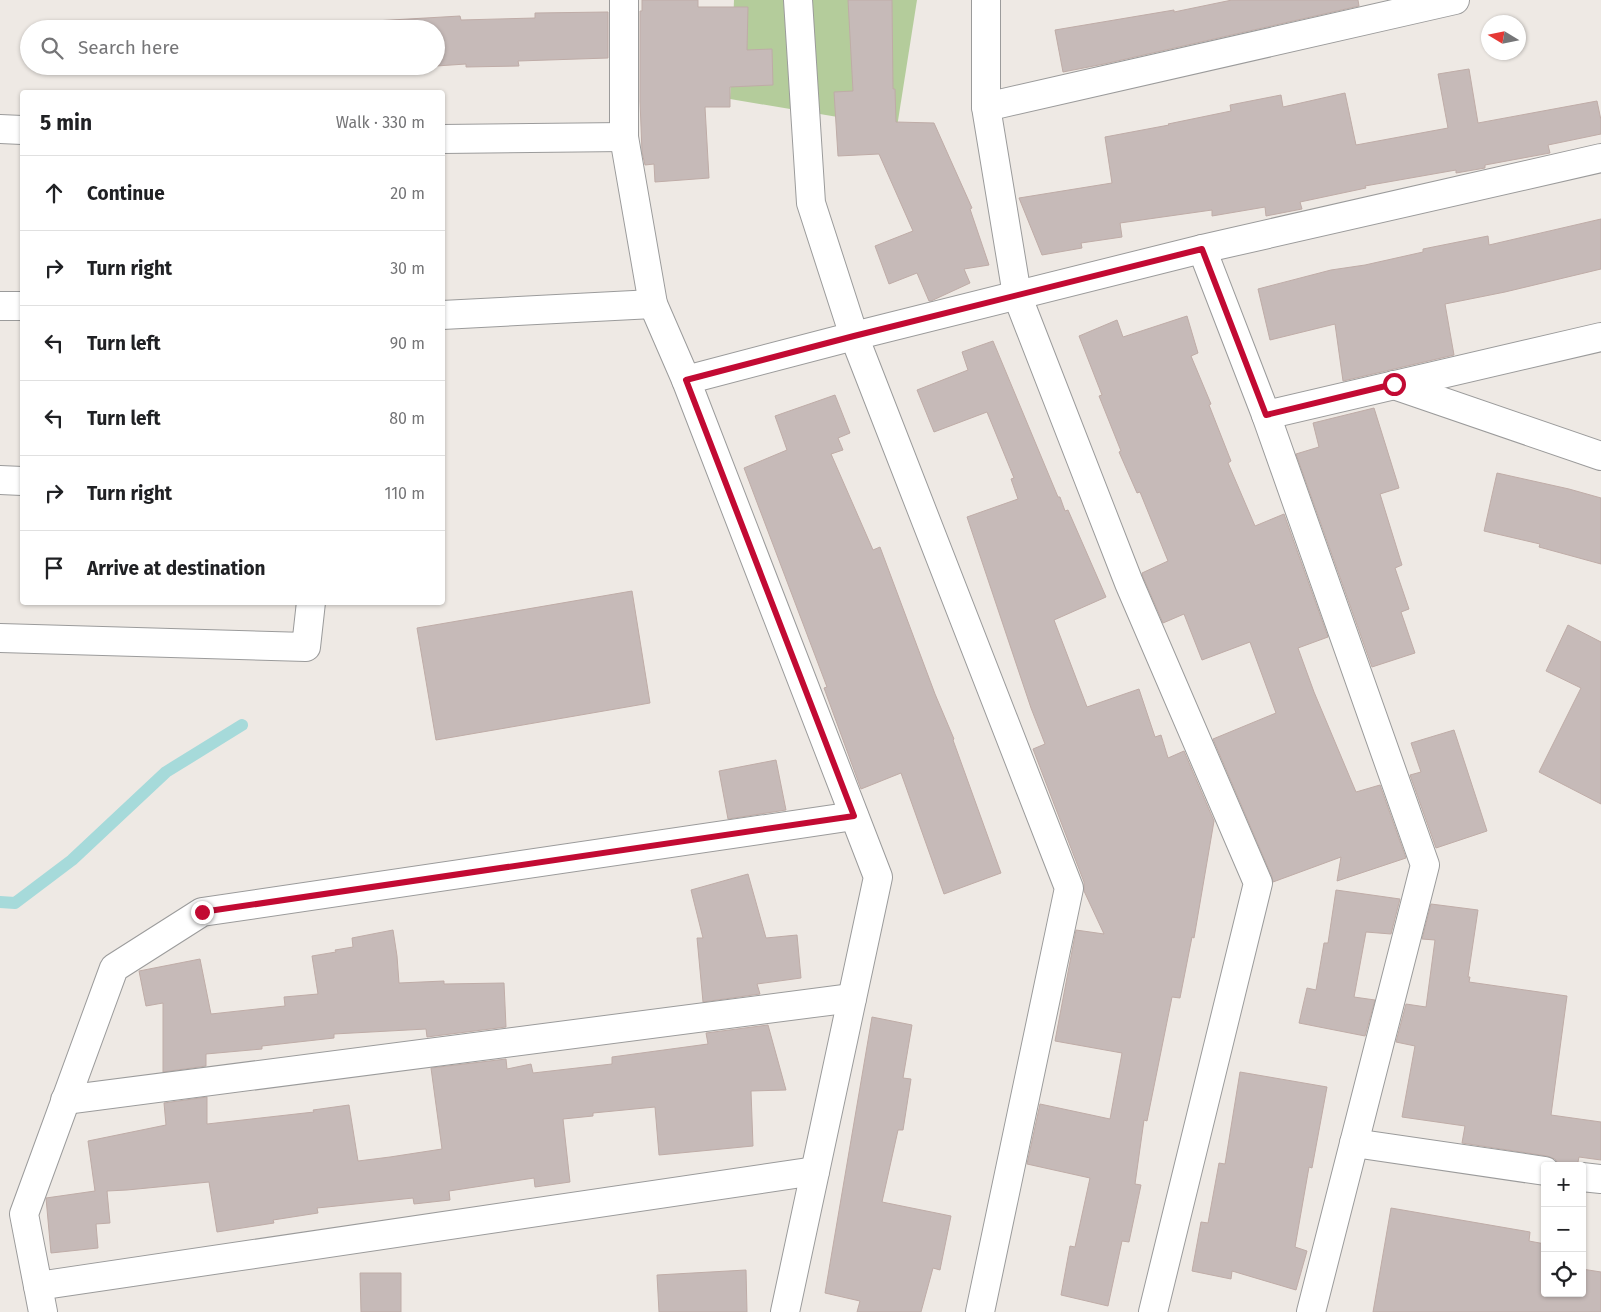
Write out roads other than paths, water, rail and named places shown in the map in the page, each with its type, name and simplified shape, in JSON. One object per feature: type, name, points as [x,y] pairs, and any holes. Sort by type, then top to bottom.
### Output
[{"type":"street","points":[[624,0],[624,136],[653,304],[686,380],[878,877],[785,1312]]},
{"type":"street","points":[[798,0],[811,203],[854,336],[1068,888],[980,1312]]},
{"type":"street","points":[[986,0],[986,107],[1017,295],[1129,583],[1258,882],[1153,1312]]},
{"type":"street","points":[[986,107],[1455,0]]},
{"type":"street","points":[[0,129],[20,130]]},
{"type":"street","points":[[445,139],[624,136]]},
{"type":"street","points":[[686,380],[1202,249],[1601,158]]},
{"type":"street","points":[[1202,249],[1266,415],[1425,866],[1311,1312]]},
{"type":"street","points":[[445,315],[653,304]]},
{"type":"street","points":[[0,306],[20,306]]},
{"type":"street","points":[[1266,415],[1601,337]]},
{"type":"street","points":[[1394,384],[1601,456]]},
{"type":"street","points":[[0,480],[20,480]]},
{"type":"street","points":[[0,638],[306,647],[310,605]]},
{"type":"street","points":[[815,1171],[41,1299],[24,1214],[114,968],[202,912],[854,816]]},
{"type":"street","points":[[66,1100],[852,998]]},
{"type":"street","points":[[1354,1143],[1541,1170]]},
{"type":"street","points":[[1586,1177],[1601,1179]]},
{"type":"waterway","points":[[0,902],[15,903],[72,860],[166,772],[242,725]]}]
